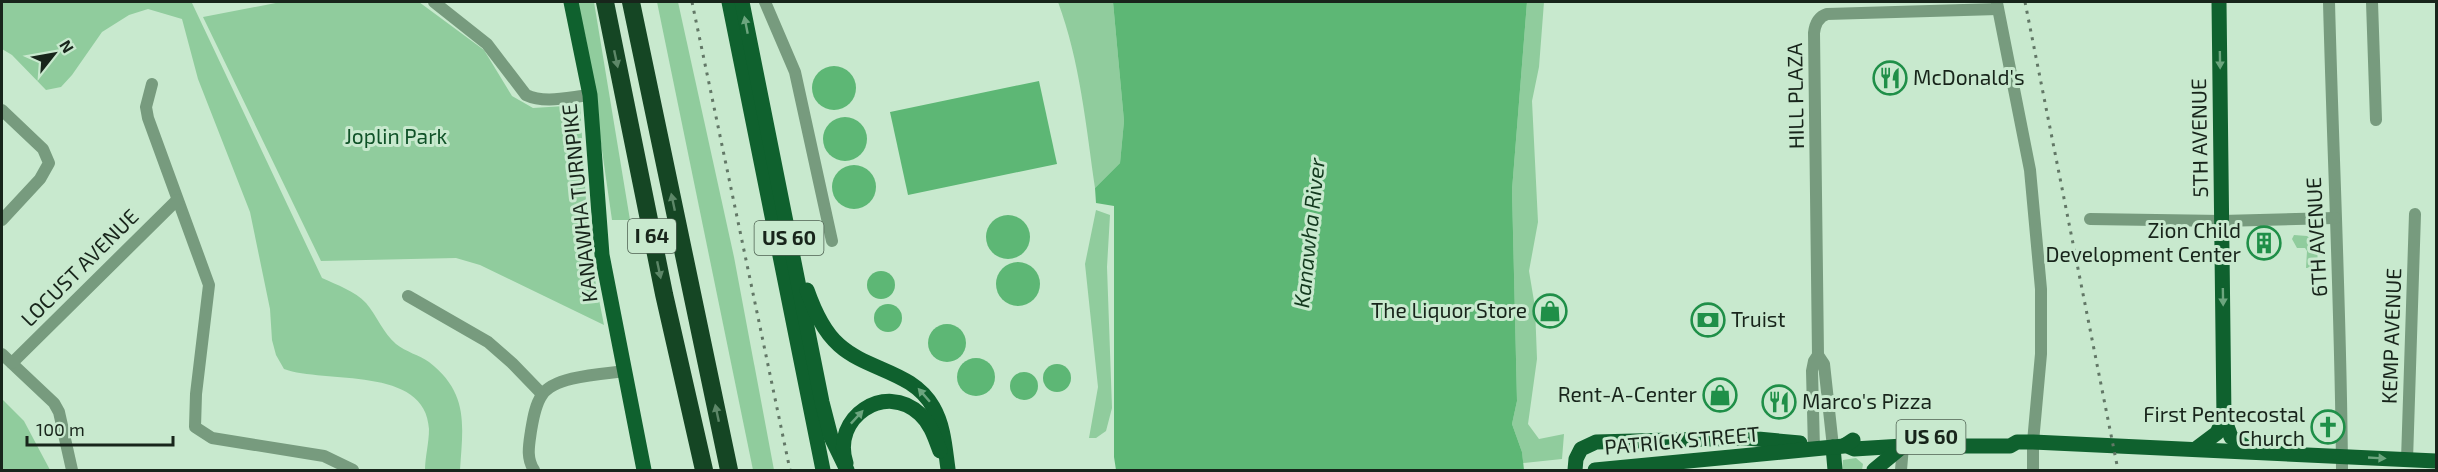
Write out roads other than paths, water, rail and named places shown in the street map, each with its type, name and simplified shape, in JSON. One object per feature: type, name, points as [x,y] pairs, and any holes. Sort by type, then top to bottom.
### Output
[{"type":"highway","name":"I 64","points":[[604,2],[664,294],[704,471]]},
{"type":"highway","name":"I 64","points":[[631,2],[729,471]]},
{"type":"main road","name":"KANAWHA TURNPIKE","points":[[571,2],[590,95],[602,255],[644,471]]},
{"type":"main road","name":"US 60","points":[[729,2],[814,417],[833,471]]},
{"type":"main road","name":"US 60","points":[[742,2],[831,437],[848,471]]},
{"type":"main road","name":"5TH AVENUE","points":[[2219,2],[2224,418]]},
{"type":"main road","points":[[789,238],[813,306],[829,334],[853,355],[907,380],[918,388],[934,407],[943,433],[948,470]]},
{"type":"main road","points":[[848,471],[843,449],[844,438],[850,423],[864,409],[890,400],[903,402],[922,416],[929,425],[948,470]]},
{"type":"main road","points":[[814,417],[823,471]]},
{"type":"main road","points":[[2198,448],[2214,436],[2224,418]]},
{"type":"main road","points":[[2224,418],[2231,438],[2256,451]]},
{"type":"main road","name":"US 60","points":[[1839,446],[1854,440],[1893,437],[2009,437],[2017,442]]},
{"type":"main road","points":[[1575,471],[1576,459],[1581,449],[1596,442],[1747,438],[1814,447],[1839,446],[1835,471]]},
{"type":"main road","name":"US 60","points":[[1839,446],[1854,449],[1903,446],[2010,446],[2017,442],[2033,442],[2256,451],[2342,463],[2436,461]]},
{"type":"main road","points":[[1874,471],[1903,446]]},
{"type":"main road","name":"PATRICK STREET","points":[[1595,471],[1713,460],[1814,447]]},
{"type":"main road","points":[[1713,460],[1740,471]]},
{"type":"street","points":[[434,2],[487,44],[526,95],[535,99],[590,95]]},
{"type":"street","points":[[765,2],[795,72],[832,241]]},
{"type":"street","name":"6TH AVENUE","points":[[2329,2],[2335,218],[2341,330],[2342,463]]},
{"type":"street","points":[[2372,2],[2376,120]]},
{"type":"street","name":"HILL PLAZA","points":[[1839,446],[1824,364],[1818,355],[1814,33],[1816,23],[1821,16],[1827,14],[1998,5],[2030,170],[2041,289],[2041,354],[2033,442],[2033,471]]},
{"type":"street","points":[[153,84],[146,107],[177,200],[209,285],[196,394],[195,427],[212,438],[324,456],[352,468],[353,471]]},
{"type":"street","points":[[2,110],[44,149],[49,163],[40,179],[2,220]]},
{"type":"street","name":"LOCUST AVENUE","points":[[12,363],[177,200]]},
{"type":"street","name":"KEMP AVENUE","points":[[2407,460],[2415,214]]},
{"type":"street","points":[[2090,219],[2222,221],[2335,218]]},
{"type":"street","points":[[408,296],[488,342],[542,394]]},
{"type":"street","points":[[2,354],[54,403],[59,412],[72,471]]},
{"type":"street","name":"HILL PLAZA","points":[[1814,447],[1812,371],[1818,355]]},
{"type":"street","points":[[534,471],[528,462],[529,446],[533,417],[542,394],[552,385],[569,380],[625,371]]},
{"type":"street","points":[[1901,471],[1903,446]]},
{"type":"water","name":"Kanawha River","points":[[1113,2],[1527,2],[1512,190],[1517,401],[1512,424],[1522,452],[1524,470],[1116,470],[1114,457],[1114,206],[1096,203],[1095,188],[1120,163],[1124,121]]},
{"type":"water","points":[[834,66],[849,73],[856,88],[849,103],[834,110],[819,103],[812,88],[819,73]]},
{"type":"water","points":[[1039,81],[1057,164],[908,195],[890,112]]},
{"type":"water","points":[[845,117],[860,124],[867,139],[860,154],[845,161],[830,154],[823,139],[830,124]]},
{"type":"water","points":[[854,165],[869,172],[876,187],[869,202],[854,209],[839,202],[832,187],[839,172]]},
{"type":"water","points":[[1008,215],[1023,222],[1030,237],[1023,252],[1008,259],[993,252],[986,237],[993,222]]},
{"type":"water","points":[[1018,262],[1033,269],[1040,284],[1033,299],[1018,306],[1003,299],[996,284],[1003,269]]},
{"type":"water","points":[[881,271],[891,275],[895,285],[891,295],[881,299],[871,295],[867,285],[871,275]]},
{"type":"water","points":[[888,304],[898,308],[902,318],[898,328],[888,332],[878,328],[874,318],[878,308]]},
{"type":"water","points":[[947,324],[960,330],[966,343],[960,356],[947,362],[934,356],[928,343],[934,330]]},
{"type":"water","points":[[976,358],[989,364],[995,377],[989,390],[976,396],[963,390],[957,377],[963,364]]},
{"type":"water","points":[[1057,364],[1067,368],[1071,378],[1067,388],[1057,392],[1047,388],[1043,378],[1047,368]]},
{"type":"water","points":[[1024,372],[1034,376],[1038,386],[1034,396],[1024,400],[1014,396],[1010,386],[1014,376]]},
{"type":"railway","points":[[692,2],[790,470]]},
{"type":"railway","points":[[2025,2],[2118,470]]},
{"type":"place","name":"McDonald's","points":[[1890,78]]},
{"type":"place","name":"Zion Child Development Center","points":[[2264,243]]},
{"type":"place","name":"The Liquor Store","points":[[1550,311]]},
{"type":"place","name":"Truist","points":[[1708,320]]},
{"type":"place","name":"Rent-A-Center","points":[[1720,395]]},
{"type":"place","name":"Marco's Pizza","points":[[1779,402]]},
{"type":"place","name":"First Pentecostal Church","points":[[2328,427]]},
{"type":"park label","name":"Joplin Park","points":[[396,137]]}]
